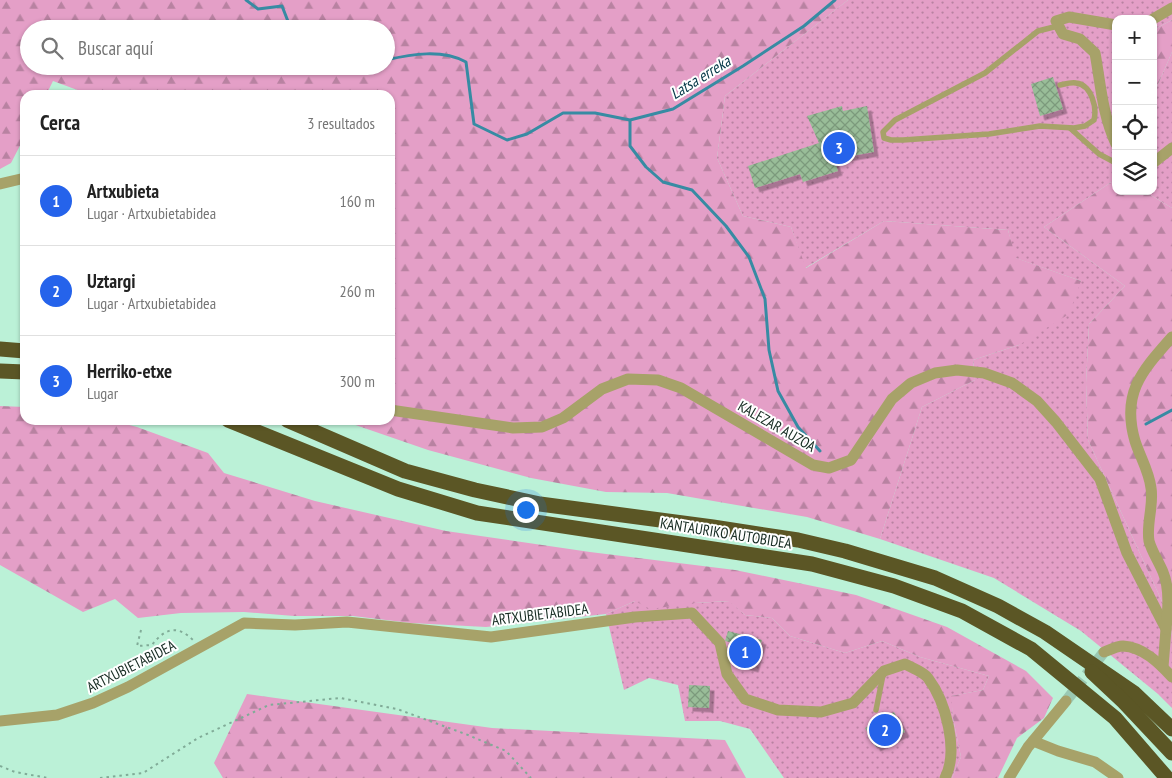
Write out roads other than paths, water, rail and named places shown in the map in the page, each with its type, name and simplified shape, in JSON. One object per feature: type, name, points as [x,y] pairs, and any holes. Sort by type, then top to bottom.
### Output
[{"type":"highway","points":[[0,349],[20,351]]},
{"type":"highway","points":[[0,371],[20,372]]},
{"type":"highway","name":"KANTAURIKO AUTOBIDEA","points":[[240,425],[398,490],[478,513],[812,564],[894,586],[962,611],[1031,649],[1116,718],[1167,778]]},
{"type":"highway","name":"KANTAURIKO AUTOBIDEA","points":[[299,425],[405,470],[475,490],[540,504],[798,540],[845,551],[935,578],[998,606],[1045,632],[1134,693],[1172,729]]},
{"type":"highway","points":[[1045,632],[1124,702],[1172,753]]},
{"type":"street","points":[[1157,17],[1172,8]]},
{"type":"street","points":[[1112,24],[1069,17],[1056,21],[1063,34],[1080,39],[1095,53],[1100,90],[1108,126],[1112,135]]},
{"type":"street","points":[[1157,160],[1172,148]]},
{"type":"street","points":[[0,184],[20,179]]},
{"type":"street","points":[[1163,667],[1168,605],[1164,574],[1149,541],[1151,489],[1135,441],[1130,412],[1137,381],[1172,337]]},
{"type":"street","name":"KALEZAR AUZOA","points":[[395,411],[514,428],[542,426],[563,418],[602,389],[628,379],[658,380],[681,388],[813,465],[829,468],[851,460],[892,399],[911,383],[935,374],[958,370],[984,373],[1012,383],[1037,401],[1056,422],[1100,480],[1127,553],[1166,628]]},
{"type":"street","name":"ARTXUBIETABIDEA","points":[[0,721],[57,715],[93,703],[128,688],[244,623],[295,625],[347,622],[491,637],[635,617],[692,613],[720,643],[727,674],[745,699],[778,710],[821,712],[853,703],[884,671]]},
{"type":"street","points":[[1104,652],[1122,646],[1143,652],[1163,667],[1172,677]]},
{"type":"street","points":[[884,671],[905,664],[928,676],[943,705],[950,736],[950,768],[945,778]]},
{"type":"street","points":[[1009,778],[1028,747],[1066,701]]},
{"type":"street","points":[[1034,741],[1058,751],[1095,762],[1118,778]]},
{"type":"lane","points":[[1059,26],[1038,31],[985,73],[895,120],[883,132],[884,138],[903,140],[983,135],[1040,126],[1070,128],[1084,126],[1094,120],[1097,110],[1088,89],[1078,83],[1060,85]]},
{"type":"lane","points":[[1070,128],[1099,154],[1112,161]]},
{"type":"lane","points":[[876,710],[884,671]]},
{"type":"waterway","name":"Latsa erreka","points":[[246,0],[258,9],[282,6],[287,20]]},
{"type":"waterway","name":"Latsa erreka","points":[[395,58],[437,54],[447,55],[466,62],[474,124],[507,140],[527,134],[563,113],[595,113],[630,120],[673,109],[804,26],[835,0]]},
{"type":"waterway","points":[[630,121],[630,146],[646,167],[663,182],[692,190],[726,226],[749,257],[765,299],[769,350],[778,391],[798,427],[820,451]]},
{"type":"waterway","points":[[1146,424],[1172,410]]},
{"type":"tunnel","points":[[1066,701],[1104,652]]},
{"type":"place","name":"Herriko-etxe","points":[[839,148]]},
{"type":"place","name":"Artxubieta","points":[[745,652]]},
{"type":"place","name":"Uztargi","points":[[885,730]]}]
